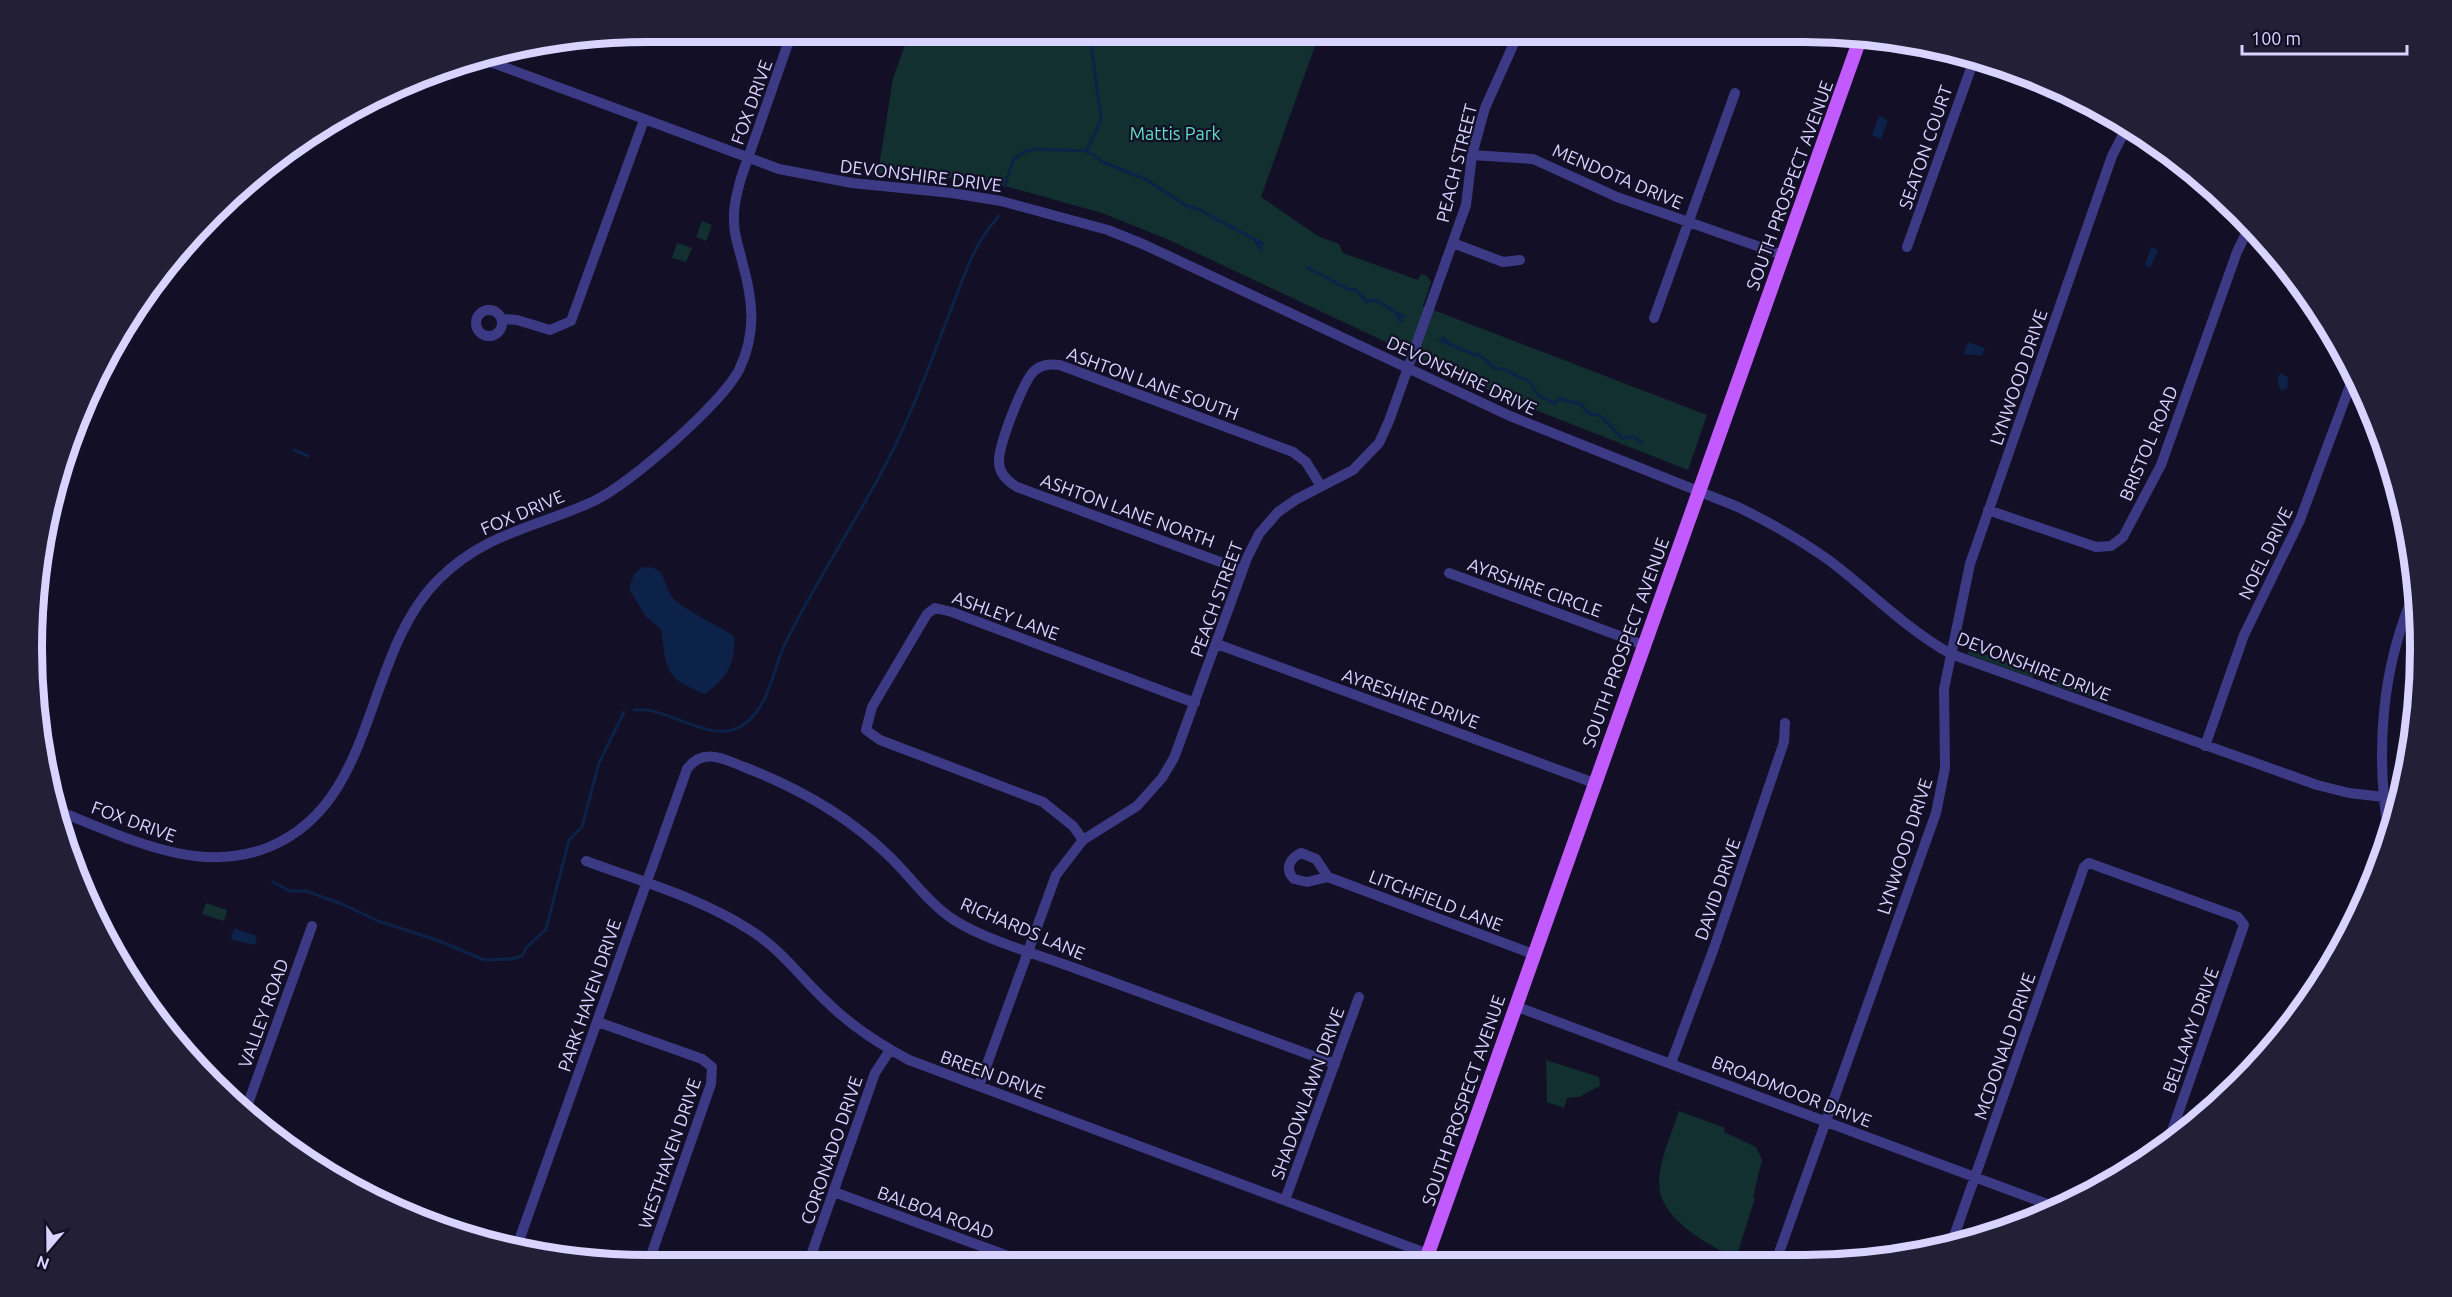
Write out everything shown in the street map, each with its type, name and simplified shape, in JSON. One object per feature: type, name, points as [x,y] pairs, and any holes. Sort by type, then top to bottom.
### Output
[{"type":"main road","name":"SOUTH PROSPECT AVENUE","points":[[1427,1255],[1858,44]]},
{"type":"street","name":"FOX DRIVE","points":[[66,814],[174,854],[211,858],[267,848],[300,830],[327,805],[345,776],[396,641],[425,595],[440,578],[480,547],[594,501],[627,482],[714,403],[732,382],[749,341],[753,305],[733,220],[737,194],[748,158],[789,42]]},
{"type":"street","name":"PEACH STREET","points":[[979,1086],[1056,875],[1083,840],[1137,806],[1162,778],[1174,758],[1252,545],[1267,523],[1286,505],[1353,470],[1373,451],[1389,421],[1466,205],[1472,154],[1485,108],[1515,42]]},
{"type":"street","name":"DEVONSHIRE DRIVE","points":[[493,63],[748,158],[812,177],[992,199],[1108,230],[1543,430],[1738,507],[1798,538],[1832,563],[1905,625],[1951,654],[2333,790],[2391,798]]},
{"type":"street","name":"SEATON COURT","points":[[1907,247],[1972,66]]},
{"type":"street","points":[[1654,318],[1735,93]]},
{"type":"street","points":[[503,319],[550,330],[571,321],[644,120]]},
{"type":"street","name":"LYNWOOD DRIVE","points":[[1778,1255],[1936,813],[1946,768],[1944,689],[1970,564],[2112,156],[2123,133]]},
{"type":"street","name":"MENDOTA DRIVE","points":[[1472,154],[1516,156],[1540,161],[1617,197],[1783,255]]},
{"type":"street","name":"BRISTOL ROAD","points":[[1988,510],[2096,547],[2111,546],[2123,537],[2161,465],[2237,252],[2245,234]]},
{"type":"street","points":[[1453,243],[1503,262],[1520,260]]},
{"type":"street","name":"ASHTON LANE SOUTH","points":[[1004,478],[999,468],[999,454],[1024,387],[1035,370],[1048,364],[1060,365],[1293,452],[1306,462],[1322,486]]},
{"type":"street","name":"NOEL DRIVE","points":[[2205,746],[2244,635],[2300,520],[2350,386]]},
{"type":"street","name":"ASHTON LANE NORTH","points":[[1004,478],[1017,487],[1242,570]]},
{"type":"street","name":"AYRSHIRE CIRCLE","points":[[1449,573],[1644,645]]},
{"type":"street","name":"ASHLEY LANE","points":[[1083,840],[1073,826],[1044,802],[880,740],[866,730],[872,707],[927,614],[935,608],[952,612],[1195,703]]},
{"type":"street","points":[[2386,816],[2382,754],[2385,701],[2398,637],[2409,608]]},
{"type":"street","name":"AYRESHIRE DRIVE","points":[[1217,644],[1594,783]]},
{"type":"street","name":"DAVID DRIVE","points":[[1671,1063],[1714,948],[1784,742],[1785,723]]},
{"type":"street","name":"PARK HAVEN DRIVE","points":[[519,1240],[687,769],[700,757]]},
{"type":"street","name":"RICHARDS LANE","points":[[700,757],[720,757],[810,796],[866,834],[931,901],[954,920],[1028,951],[1335,1064]]},
{"type":"street","name":"BREEN DRIVE","points":[[586,861],[706,906],[751,930],[787,960],[845,1019],[890,1050],[909,1060],[1286,1200],[1419,1255]]},
{"type":"street","name":"MCDONALD DRIVE","points":[[1954,1235],[2080,878],[2089,863],[2238,917],[2244,925]]},
{"type":"street","name":"LITCHFIELD LANE","points":[[1328,877],[1533,954]]},
{"type":"street","name":"BELLAMY DRIVE","points":[[2172,1131],[2244,925]]},
{"type":"street","name":"VALLEY ROAD","points":[[248,1103],[312,926]]},
{"type":"street","name":"SHADOWLAWN DRIVE","points":[[1286,1200],[1359,997]]},
{"type":"street","name":"BROADMOOR DRIVE","points":[[1515,1006],[2047,1204]]},
{"type":"street","name":"WESTHAVEN DRIVE","points":[[598,1022],[702,1059],[709,1063],[714,1074],[651,1255]]},
{"type":"street","name":"CORONADO DRIVE","points":[[811,1255],[875,1073],[890,1050]]},
{"type":"street","name":"BALBOA ROAD","points":[[834,1192],[1005,1255]]},
{"type":"green space","name":"Mattis Park","points":[[906,42],[1316,42],[1261,197],[1318,236],[1339,244],[1343,253],[1418,280],[1421,274],[1427,276],[1431,282],[1423,306],[1707,415],[1688,470],[1505,398],[1167,239],[1102,213],[1005,186],[942,177],[878,173],[893,78]]},
{"type":"green space","points":[[702,221],[712,225],[706,241],[696,237]]},
{"type":"green space","points":[[677,243],[692,248],[686,262],[672,258]]},
{"type":"green space","points":[[1969,648],[2035,672],[2033,678],[1968,654]]},
{"type":"green space","points":[[2053,678],[2106,697],[2104,701],[2053,685]]},
{"type":"green space","points":[[206,903],[227,910],[224,921],[202,914]]},
{"type":"green space","points":[[1546,1060],[1599,1077],[1600,1086],[1579,1097],[1567,1098],[1564,1108],[1547,1102]]},
{"type":"green space","points":[[1679,1111],[1725,1128],[1724,1132],[1756,1147],[1762,1160],[1753,1197],[1755,1198],[1737,1255],[1730,1255],[1699,1238],[1676,1219],[1667,1208],[1661,1196],[1659,1183],[1666,1147]]},
{"type":"water","points":[[2052,96],[2064,101],[2056,102]]},
{"type":"water","points":[[1879,116],[1888,120],[1881,139],[1872,135]]},
{"type":"water","points":[[2151,247],[2158,250],[2150,268],[2145,265]]},
{"type":"water","points":[[1968,342],[1985,348],[1982,356],[1964,354]]},
{"type":"water","points":[[2280,373],[2288,377],[2287,389],[2281,391],[2277,381]]},
{"type":"water","points":[[643,567],[661,573],[669,592],[677,602],[734,636],[732,662],[719,682],[705,694],[682,683],[670,671],[661,629],[646,617],[629,589],[634,574]]},
{"type":"water","points":[[234,928],[257,936],[255,945],[232,940]]},
{"type":"waterway","points":[[1087,151],[1101,118],[1091,42]]},
{"type":"waterway","points":[[1005,186],[1013,160],[1024,152],[1035,149],[1087,151],[1103,162],[1147,180],[1185,205],[1200,210],[1263,244]]},
{"type":"waterway","points":[[634,710],[659,713],[717,731],[731,730],[743,725],[759,709],[798,617],[893,451],[970,261],[982,238],[999,216]]},
{"type":"waterway","points":[[1254,240],[1261,249]]},
{"type":"waterway","points":[[1308,268],[1350,290],[1355,289],[1367,302],[1375,300],[1404,317]]},
{"type":"waterway","points":[[1395,313],[1401,321]]},
{"type":"waterway","points":[[1443,337],[1449,344],[1475,355],[1478,354],[1496,369],[1504,369],[1531,383],[1538,395],[1555,404],[1559,399],[1581,404],[1588,413],[1601,416],[1622,438],[1635,437],[1642,443]]},
{"type":"waterway","points":[[1440,341],[1448,343]]},
{"type":"waterway","points":[[294,450],[308,456]]},
{"type":"waterway","points":[[273,882],[290,891],[306,891],[342,904],[378,921],[437,940],[484,960],[511,959],[522,956],[526,948],[546,929],[569,840],[582,827],[599,763],[624,712]]}]
